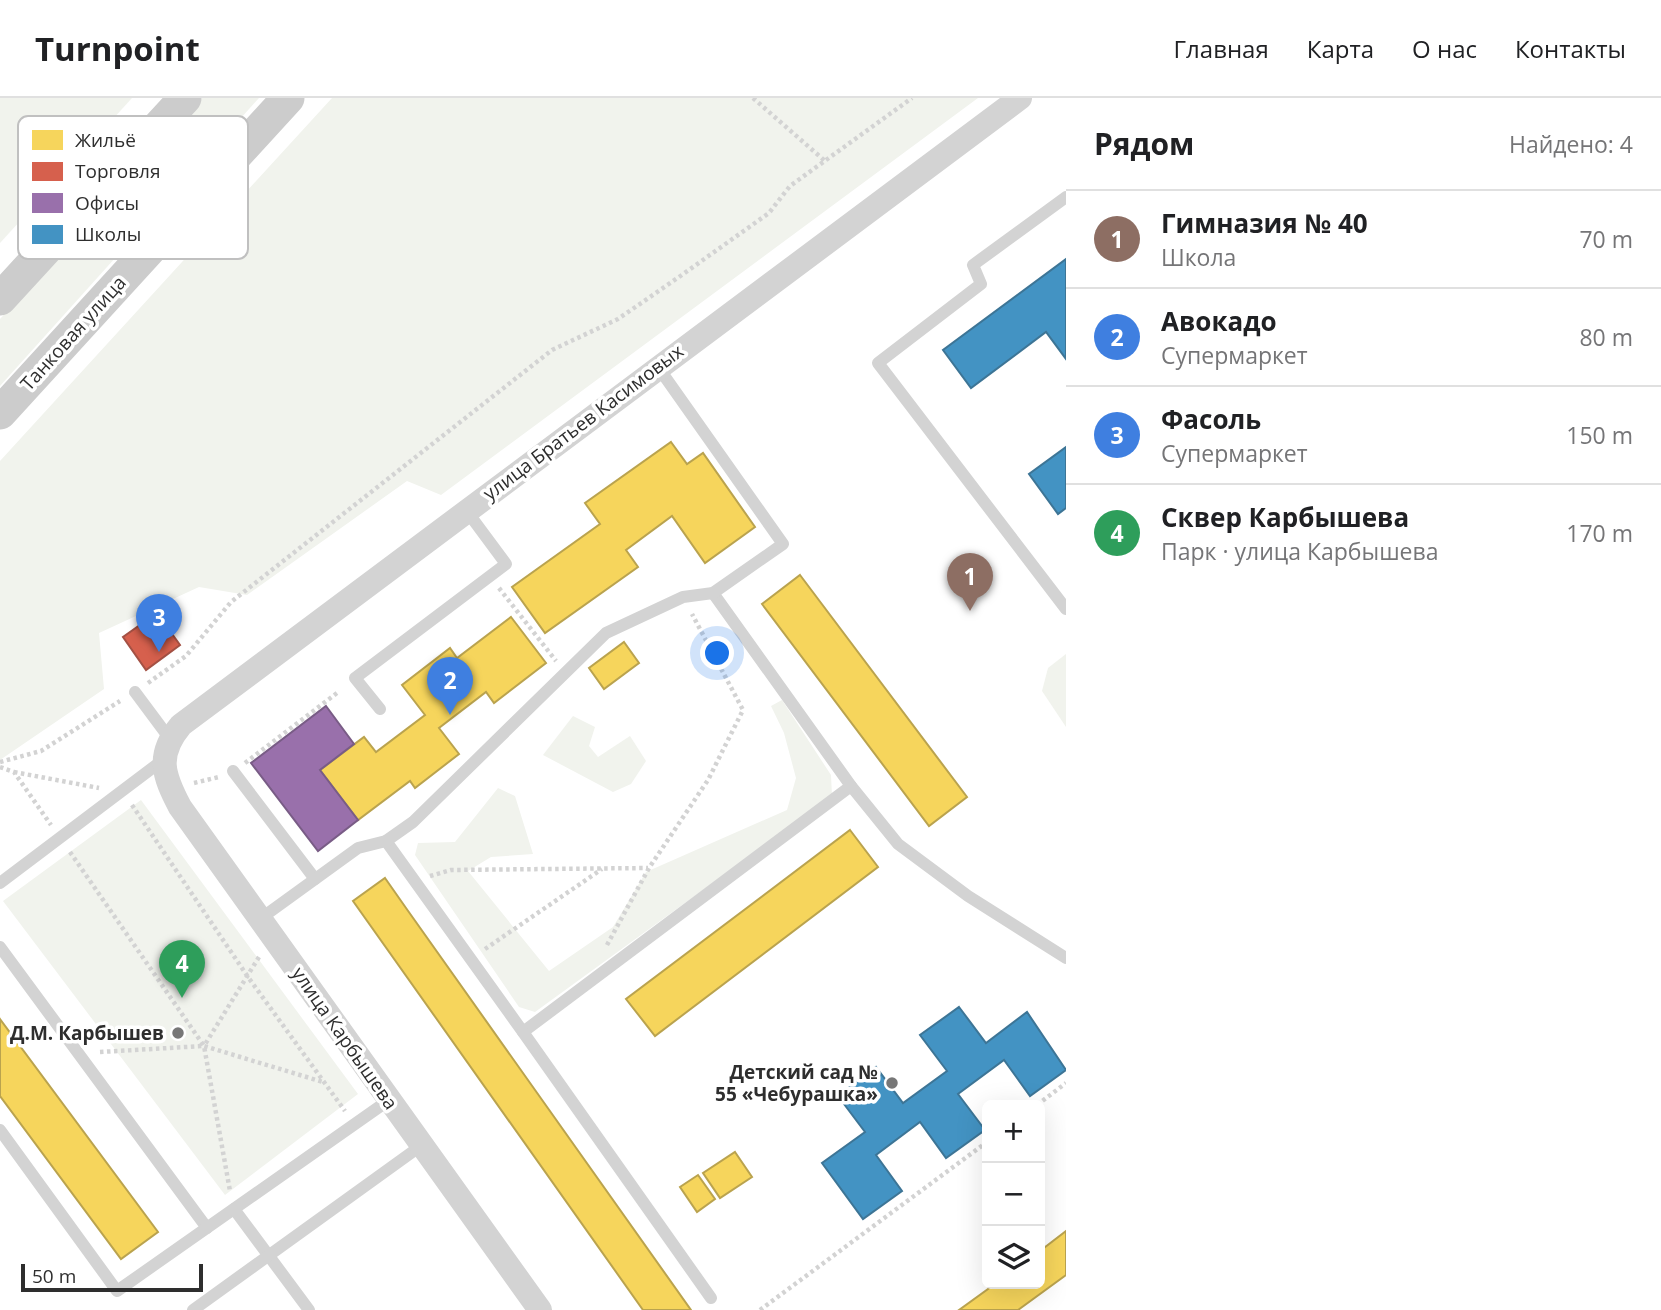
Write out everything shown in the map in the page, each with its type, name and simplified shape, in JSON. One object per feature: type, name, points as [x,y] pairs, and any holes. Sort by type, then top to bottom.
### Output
[{"type":"main road","points":[[168,116],[185,98]]},
{"type":"main road","name":"Танковая улица","points":[[248,142],[288,98]]},
{"type":"main road","points":[[0,299],[37,259]]},
{"type":"main road","name":"Танковая улица","points":[[0,413],[141,259]]},
{"type":"street","name":"улица Братьев Касимовых","points":[[166,749],[181,726],[657,366],[1020,98]]},
{"type":"street","name":"улица Карбышева","points":[[166,749],[171,789],[180,807],[540,1310]]},
{"type":"lane","points":[[1066,197],[973,265],[981,284],[878,363],[1066,609]]},
{"type":"lane","points":[[266,927],[315,879],[358,848],[386,841],[413,822],[606,633],[683,597],[713,593],[783,544],[657,366]]},
{"type":"lane","points":[[380,709],[355,678],[506,564],[466,510]]},
{"type":"lane","points":[[713,593],[851,786],[898,844],[968,896],[1066,958]]},
{"type":"lane","points":[[0,883],[123,791],[166,749],[135,692]]},
{"type":"lane","points":[[233,771],[315,879]]},
{"type":"lane","points":[[523,1032],[851,786]]},
{"type":"lane","points":[[386,841],[711,1298]]},
{"type":"lane","points":[[0,947],[207,1228]]},
{"type":"lane","points":[[0,1130],[117,1291],[389,1100]]},
{"type":"lane","points":[[193,1310],[422,1146]]},
{"type":"lane","points":[[234,1209],[309,1310]]},
{"type":"path","points":[[753,98],[825,160]]},
{"type":"path","points":[[0,764],[41,751],[187,656],[231,602],[552,350],[618,319],[679,277],[769,213],[790,186],[912,98]]},
{"type":"path","points":[[490,576],[565,673]]},
{"type":"path","points":[[586,985],[649,868],[708,780],[743,710],[683,597]]},
{"type":"path","points":[[193,783],[233,771],[337,694]]},
{"type":"path","points":[[0,764],[14,772],[123,791],[248,977],[355,1125]]},
{"type":"path","points":[[14,772],[204,1046],[234,1209]]},
{"type":"path","points":[[470,960],[603,868]]},
{"type":"path","points":[[415,881],[451,870],[649,868]]},
{"type":"path","points":[[204,1046],[248,977],[266,927]]},
{"type":"path","points":[[79,1053],[204,1046],[323,1082]]},
{"type":"path","points":[[1044,1100],[1066,1083]]},
{"type":"path","points":[[760,1310],[982,1146]]},
{"type":"shaded area","points":[[0,98],[132,98],[116,116],[18,116],[18,223],[0,243]]},
{"type":"shaded area","points":[[202,98],[259,98],[243,116],[186,116]]},
{"type":"shaded area","points":[[332,98],[978,98],[441,495],[407,481],[247,595],[199,587],[99,633],[104,689],[0,760],[0,461],[185,259],[248,259],[248,190]]},
{"type":"shaded area","points":[[55,259],[114,259],[0,386],[0,319]]},
{"type":"shaded area","points":[[1066,654],[1066,727],[1042,691],[1048,668]]},
{"type":"shaded area","points":[[782,700],[831,775],[832,796],[535,1012],[519,1007],[415,855],[418,843],[455,842],[498,788],[515,796],[533,854],[491,857],[468,871],[549,971],[613,927],[646,872],[787,810],[796,778],[784,733],[771,706]]},
{"type":"shaded area","points":[[573,716],[595,727],[589,746],[598,757],[630,736],[646,761],[631,784],[613,792],[543,755]]},
{"type":"shaded area","points":[[141,800],[358,1094],[225,1195],[3,901]]},
{"type":"building: Жильё","points":[[671,442],[687,464],[703,453],[755,527],[705,563],[672,516],[626,550],[638,567],[545,633],[512,587],[600,524],[585,503]]},
{"type":"building: Жильё","points":[[800,575],[967,797],[929,826],[762,604]]},
{"type":"building: Жильё","points":[[511,617],[546,663],[494,703],[486,692],[439,728],[459,754],[415,788],[410,781],[358,820],[320,770],[364,737],[376,752],[425,715],[402,685],[450,648],[457,658]]},
{"type":"building: Жильё","points":[[624,642],[639,663],[604,689],[589,668]]},
{"type":"building: Жильё","points":[[850,830],[878,867],[655,1036],[626,999]]},
{"type":"building: Жильё","points":[[385,878],[691,1310],[643,1310],[353,901]]},
{"type":"building: Жильё","points":[[0,1019],[158,1232],[121,1259],[0,1096]]},
{"type":"building: Жильё","points":[[735,1152],[752,1177],[720,1198],[703,1173]]},
{"type":"building: Жильё","points":[[698,1175],[715,1199],[697,1212],[680,1187]]},
{"type":"building: Жильё","points":[[1066,1231],[1066,1275],[1018,1310],[959,1310],[988,1289],[1045,1289],[1045,1247]]},
{"type":"building: Торговля","points":[[157,613],[180,645],[146,670],[123,637]]},
{"type":"building: Офисы","points":[[326,706],[354,744],[320,770],[358,820],[318,851],[251,763]]},
{"type":"building: Школы","points":[[1066,259],[1066,359],[1046,332],[971,388],[943,350]]},
{"type":"building: Школы","points":[[1066,447],[1066,508],[1058,514],[1029,474]]},
{"type":"building: Школы","points":[[959,1007],[986,1043],[1027,1012],[1066,1070],[1030,1096],[1004,1060],[958,1094],[982,1126],[982,1132],[946,1158],[920,1122],[876,1155],[902,1191],[863,1219],[822,1163],[865,1132],[838,1096],[876,1067],[903,1103],[947,1071],[920,1035]]},
{"type":"place","name":"Гимназия № 40","points":[[970,611]]},
{"type":"place","name":"Фасоль","points":[[159,652]]},
{"type":"place","name":"Авокадо","points":[[450,715]]},
{"type":"place","name":"Сквер Карбышева","points":[[182,998]]},
{"type":"place","name":"Д.М. Карбышев","points":[[178,1033]]},
{"type":"place","name":"Детский сад № 55 «Чебурашка»","points":[[892,1083]]}]
